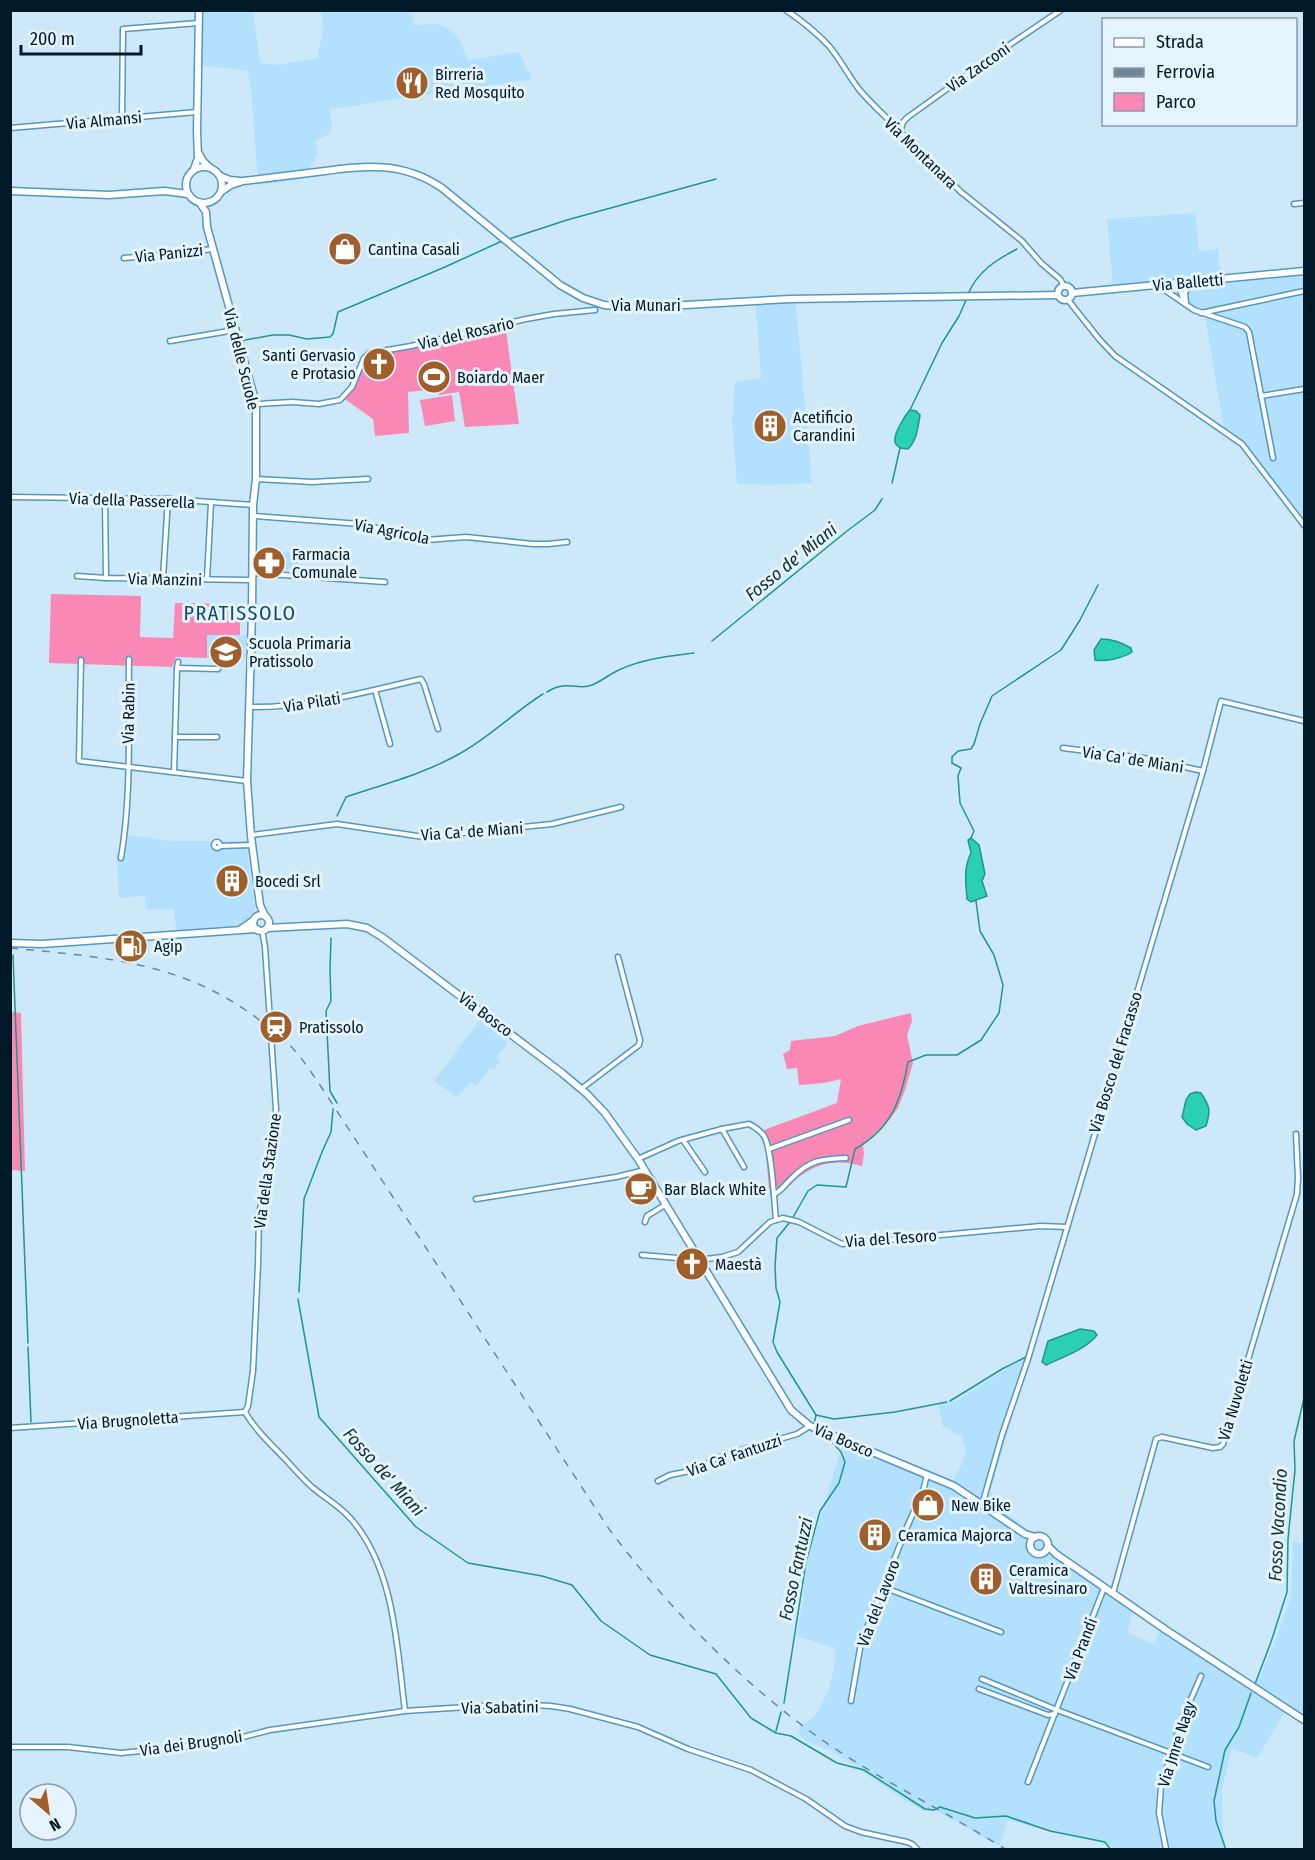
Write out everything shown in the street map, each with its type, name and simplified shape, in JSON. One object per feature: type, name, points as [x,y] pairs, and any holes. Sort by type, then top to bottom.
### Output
[{"type":"main road","points":[[195,169],[198,150],[199,10]]},
{"type":"main road","points":[[186,180],[188,194],[192,200],[200,203],[212,202],[222,191],[220,176],[203,161],[198,150]]},
{"type":"main road","name":"Via Munari","points":[[222,191],[243,181],[360,166],[396,168],[419,175],[439,186],[568,291],[590,301],[614,307],[640,308],[808,298],[1058,295],[1062,300],[1068,300]]},
{"type":"main road","points":[[164,191],[179,186],[195,169],[209,167]]},
{"type":"main road","name":"Via Munari","points":[[220,176],[243,181]]},
{"type":"main road","points":[[10,191],[99,195],[164,191],[188,194]]},
{"type":"main road","name":"Via delle Scuole","points":[[207,219],[212,202]]},
{"type":"main road","name":"Via delle Scuole","points":[[200,203],[206,212],[256,404],[247,781],[260,905],[266,917]]},
{"type":"main road","name":"Via Balletti","points":[[1072,293],[1305,271]]},
{"type":"main road","points":[[1058,295],[1059,288],[1064,286],[1069,288],[1072,293],[1068,300]]},
{"type":"main road","name":"Via delle Scuole","points":[[255,919],[260,905]]},
{"type":"main road","points":[[238,931],[260,915],[266,917],[269,924],[262,929],[254,925],[255,919]]},
{"type":"main road","name":"Via Bosco","points":[[266,917],[290,926]]},
{"type":"main road","name":"Via Bosco","points":[[10,943],[42,944],[347,924],[359,925],[376,933],[535,1052],[581,1089],[616,1126],[790,1410],[813,1427],[954,1486],[1033,1540]]},
{"type":"main road","name":"Via Bosco","points":[[1044,1537],[1047,1540],[1046,1549],[1040,1554],[1034,1552],[1031,1547],[1033,1540],[1044,1537]]},
{"type":"main road","name":"Via Bosco","points":[[1046,1549],[1305,1720]]},
{"type":"street","name":"Via Montanara","points":[[786,10],[830,47],[859,89],[882,114],[900,129],[906,138],[979,208],[1022,241],[1041,263],[1060,279],[1064,286]]},
{"type":"street","name":"Via Zacconi","points":[[900,129],[908,117],[1061,10]]},
{"type":"street","points":[[122,118],[123,29],[199,23]]},
{"type":"street","name":"Via Almansi","points":[[10,128],[197,112]]},
{"type":"street","points":[[1294,204],[1305,203]]},
{"type":"street","name":"Via Panizzi","points":[[124,258],[214,249]]},
{"type":"street","points":[[1184,303],[1185,293],[1191,281]]},
{"type":"street","points":[[1175,283],[1172,289],[1184,303]]},
{"type":"street","points":[[1158,285],[1200,313],[1245,327],[1249,332],[1273,458]]},
{"type":"street","points":[[1200,313],[1305,291]]},
{"type":"street","points":[[1068,300],[1115,356],[1242,444],[1305,525]]},
{"type":"street","name":"Via del Rosario","points":[[256,404],[330,403],[340,400],[347,394],[364,358],[370,353],[411,346],[526,319],[595,310]]},
{"type":"street","points":[[170,341],[236,330]]},
{"type":"street","points":[[1261,396],[1305,389]]},
{"type":"street","points":[[256,479],[312,482],[368,479]]},
{"type":"street","name":"Via della Passerella","points":[[10,497],[168,499],[253,505]]},
{"type":"street","points":[[105,498],[106,578]]},
{"type":"street","points":[[164,578],[168,499]]},
{"type":"street","points":[[207,579],[211,503]]},
{"type":"street","name":"Via Agricola","points":[[253,516],[360,524],[426,540],[466,537],[532,544],[567,542]]},
{"type":"street","name":"Via Manzini","points":[[77,576],[207,579],[253,576]]},
{"type":"street","points":[[253,576],[385,582]]},
{"type":"street","name":"Via Rabin","points":[[121,858],[128,767],[129,659]]},
{"type":"street","points":[[81,660],[79,761],[247,781]]},
{"type":"street","points":[[174,772],[178,662]]},
{"type":"street","points":[[177,668],[218,669]]},
{"type":"street","name":"Via Pilati","points":[[249,707],[279,708],[421,679],[438,729]]},
{"type":"street","points":[[375,690],[390,744]]},
{"type":"street","name":"Via Bosco del Fracasso","points":[[982,1505],[1002,1435],[1028,1359],[1203,771],[1221,701],[1305,721]]},
{"type":"street","points":[[175,737],[217,737]]},
{"type":"street","name":"Via Ca' de Miani","points":[[1063,748],[1143,758],[1203,771]]},
{"type":"street","name":"Via Ca' de Miani","points":[[251,836],[337,824],[424,837],[552,824],[621,807]]},
{"type":"street","points":[[220,846],[252,845]]},
{"type":"street","name":"Via della Stazione","points":[[245,1412],[253,1371],[259,1213],[271,1164],[276,1109],[262,929]]},
{"type":"street","points":[[581,1089],[639,1045],[640,1040],[618,957]]},
{"type":"street","points":[[769,1149],[849,1120]]},
{"type":"street","points":[[638,1159],[683,1140],[749,1124],[765,1137],[769,1149],[776,1220],[770,1222],[738,1252],[722,1257],[689,1259],[642,1255]]},
{"type":"street","points":[[722,1129],[744,1167]]},
{"type":"street","name":"Via Nuvoletti","points":[[1113,1594],[1156,1439],[1162,1437],[1214,1448],[1223,1444],[1296,1194],[1298,1178],[1296,1134]]},
{"type":"street","points":[[683,1140],[705,1172]]},
{"type":"street","points":[[774,1194],[810,1163],[817,1160],[846,1158]]},
{"type":"street","points":[[476,1199],[645,1170]]},
{"type":"street","points":[[645,1222],[647,1216],[665,1205]]},
{"type":"street","name":"Via del Tesoro","points":[[776,1220],[783,1218],[799,1222],[842,1244],[1041,1226],[1067,1227]]},
{"type":"street","points":[[245,1412],[253,1425],[279,1453],[311,1486],[350,1517],[368,1541],[382,1572],[395,1631],[405,1711]]},
{"type":"street","name":"Via Brugnoletta","points":[[10,1428],[245,1412]]},
{"type":"street","name":"Via Ca' Fantuzzi","points":[[658,1481],[670,1475],[700,1469],[727,1454],[797,1434],[813,1427]]},
{"type":"street","name":"Via del Lavoro","points":[[851,1701],[861,1643],[906,1527],[923,1491],[927,1474]]},
{"type":"street","points":[[883,1587],[1000,1632]]},
{"type":"street","name":"Via Prandi","points":[[1028,1782],[1104,1587]]},
{"type":"street","name":"Via Jmre Nagy","points":[[1166,1849],[1159,1813],[1161,1787],[1181,1722],[1201,1676]]},
{"type":"street","points":[[982,1679],[1056,1712],[1208,1767]]},
{"type":"street","points":[[979,1689],[1048,1715],[1056,1712]]},
{"type":"street","name":"Via Sabatini","points":[[405,1711],[541,1705],[570,1709],[628,1724],[687,1749],[751,1770],[806,1799],[845,1826],[861,1832],[907,1842],[918,1850]]},
{"type":"street","name":"Via dei Brugnoli","points":[[10,1747],[68,1747],[121,1752],[220,1743],[270,1730],[405,1711]]},
{"type":"shaded area","points":[[200,11],[253,11],[260,63],[280,65],[317,58],[323,30],[321,11],[407,11],[412,15],[414,25],[438,24],[449,29],[457,36],[468,60],[519,52],[532,79],[330,109],[332,129],[328,135],[316,140],[317,156],[303,179],[258,185],[248,71],[200,65]]},
{"type":"shaded area","points":[[1195,213],[1199,251],[1218,249],[1221,277],[1304,269],[1304,521],[1241,442],[1224,430],[1205,316],[1177,299],[1159,282],[1113,287],[1107,219]]},
{"type":"shaded area","points":[[795,296],[812,483],[737,484],[732,422],[735,382],[761,378],[755,298]]},
{"type":"shaded area","points":[[910,410],[920,415],[917,433],[908,449],[900,448],[895,443],[895,436]]},
{"type":"shaded area","points":[[280,552],[302,553],[301,570],[278,569]]},
{"type":"shaded area","name":"Scuola Primaria Pratissolo","points":[[206,635],[246,635],[245,657],[207,658]]},
{"type":"shaded area","points":[[1101,639],[1120,643],[1131,648],[1132,652],[1114,659],[1095,660],[1094,650]]},
{"type":"shaded area","points":[[129,835],[170,841],[246,841],[255,910],[242,926],[176,931],[174,909],[146,910],[145,896],[119,898],[116,853],[125,852]]},
{"type":"shaded area","points":[[971,838],[979,845],[985,874],[982,881],[987,896],[971,902],[967,899],[966,876],[971,853],[968,840]]},
{"type":"shaded area","points":[[480,1020],[508,1043],[496,1058],[500,1061],[493,1070],[490,1068],[476,1086],[470,1082],[456,1097],[434,1081]]},
{"type":"shaded area","points":[[1201,1093],[1209,1112],[1206,1126],[1196,1130],[1182,1117],[1186,1100],[1190,1094]]},
{"type":"shaded area","points":[[1080,1329],[1094,1331],[1097,1335],[1073,1353],[1046,1365],[1042,1362],[1048,1341]]},
{"type":"shaded area","points":[[1031,1352],[990,1492],[995,1496],[992,1504],[1111,1588],[1111,1591],[1134,1608],[1128,1632],[1154,1644],[1162,1627],[1254,1688],[1291,1597],[1293,1542],[1304,1544],[1304,1725],[1285,1712],[1257,1758],[1232,1748],[1222,1789],[1223,1835],[1226,1849],[1119,1849],[1089,1839],[1008,1820],[999,1846],[937,1811],[924,1811],[906,1801],[832,1751],[806,1741],[798,1733],[800,1727],[814,1717],[821,1706],[829,1689],[835,1662],[835,1648],[796,1636],[803,1600],[804,1568],[845,1437],[953,1480],[966,1450],[961,1435],[943,1427],[938,1404],[954,1402]]},
{"type":"green space","name":"Boiardo Maer","points":[[505,324],[519,424],[465,427],[459,392],[439,395],[438,389],[408,392],[409,433],[375,436],[373,419],[342,397],[365,359],[374,350]]},
{"type":"green space","points":[[452,395],[455,421],[425,426],[420,400]]},
{"type":"green space","points":[[51,594],[141,596],[140,637],[173,638],[173,640],[175,603],[240,604],[240,635],[207,635],[207,658],[176,657],[172,667],[49,663]]},
{"type":"green space","points":[[11,1012],[21,1013],[25,1171],[11,1170]]},
{"type":"green space","points":[[911,1013],[912,1021],[907,1035],[913,1063],[905,1090],[898,1108],[889,1120],[863,1145],[862,1166],[850,1163],[829,1163],[811,1169],[785,1190],[769,1189],[764,1130],[837,1103],[841,1079],[799,1085],[797,1068],[787,1069],[783,1054],[790,1050],[791,1041],[835,1036],[858,1026]]},
{"type":"waterway","points":[[509,239],[567,220],[716,179]]},
{"type":"waterway","points":[[242,342],[273,335],[289,335],[307,339],[330,337],[333,334],[338,312],[502,241]]},
{"type":"waterway","name":"Fosso de' Miani","points":[[968,294],[988,267],[1017,249]]},
{"type":"waterway","name":"Fosso de' Miani","points":[[910,410],[942,343],[967,298]]},
{"type":"waterway","name":"Fosso de' Miani","points":[[892,483],[900,448]]},
{"type":"waterway","name":"Fosso de' Miani","points":[[712,641],[875,510],[882,499]]},
{"type":"waterway","points":[[971,838],[974,831],[960,803],[958,776],[961,768],[952,763],[952,757],[958,751],[971,749],[992,696],[1061,650],[1098,585]]},
{"type":"waterway","name":"Fosso de' Miani","points":[[547,692],[560,686],[587,686],[617,671],[657,658],[694,653]]},
{"type":"waterway","name":"Fosso de' Miani","points":[[337,816],[346,797],[446,761],[470,748],[543,694]]},
{"type":"waterway","points":[[792,1219],[808,1191],[817,1185],[846,1187],[855,1149],[886,1123],[898,1101],[908,1062],[926,1055],[957,1055],[981,1040],[999,1013],[1003,985],[994,955],[980,931],[976,901]]},
{"type":"waterway","name":"Fosso de' Miani","points":[[331,938],[331,1001],[326,1011],[330,1091],[337,1103]]},
{"type":"waterway","points":[[13,955],[28,1343]]},
{"type":"waterway","name":"Fosso de' Miani","points":[[299,1292],[304,1199],[331,1132],[333,1109]]},
{"type":"waterway","points":[[790,1222],[777,1238],[776,1288],[780,1302],[773,1342],[816,1415]]},
{"type":"waterway","name":"Fosso de' Miani","points":[[298,1299],[319,1417],[416,1527],[468,1563],[542,1576],[572,1585],[601,1621],[650,1655],[716,1674],[751,1718],[776,1733],[791,1736],[837,1763],[864,1770],[925,1809],[934,1810],[940,1807],[975,1818],[1006,1816],[1050,1831],[1105,1842],[1111,1850]]},
{"type":"waterway","points":[[28,1347],[31,1422]]},
{"type":"waterway","name":"Fosso Fantuzzi","points":[[950,1401],[1026,1357]]},
{"type":"waterway","name":"Fosso Vacondio","points":[[1255,1684],[1287,1592],[1288,1539],[1295,1470],[1294,1441],[1304,1398]]},
{"type":"waterway","name":"Fosso Fantuzzi","points":[[814,1425],[816,1415],[834,1419],[895,1412],[947,1402]]},
{"type":"waterway","name":"Fosso Fantuzzi","points":[[784,1703],[806,1562],[820,1511],[839,1483],[845,1462],[841,1452],[832,1442],[813,1429]]},
{"type":"waterway","name":"Fosso Vacondio","points":[[1226,1850],[1216,1821],[1214,1801],[1225,1750],[1239,1727],[1251,1693]]},
{"type":"waterway","name":"Fosso Fantuzzi","points":[[776,1731],[781,1712]]},
{"type":"railway","points":[[10,948],[108,959],[170,973],[229,1000],[283,1038],[320,1085],[609,1529],[678,1612],[755,1687],[811,1732],[870,1771],[1007,1850]]},
{"type":"place","name":"Birreria Red Mosquito","points":[[412,83]]},
{"type":"place","name":"Cantina Casali","points":[[345,249]]},
{"type":"place","name":"Santi Gervasio e Protasio","points":[[379,364]]},
{"type":"place","name":"Boiardo Maer","points":[[434,377]]},
{"type":"place","name":"Acetificio Carandini","points":[[770,426]]},
{"type":"place","name":"Farmacia Comunale","points":[[269,563]]},
{"type":"place","name":"Scuola Primaria Pratissolo","points":[[226,652]]},
{"type":"place","name":"Bocedi Srl","points":[[232,881]]},
{"type":"place","name":"Agip","points":[[131,946]]},
{"type":"place","name":"Pratissolo","points":[[276,1027]]},
{"type":"place","name":"Bar Black White","points":[[641,1189]]},
{"type":"place","name":"Maestà","points":[[692,1264]]},
{"type":"place","name":"New Bike","points":[[928,1505]]},
{"type":"place","name":"Ceramica Majorca","points":[[875,1535]]},
{"type":"place","name":"Ceramica Valtresinaro","points":[[986,1579]]},
{"type":"district","name":"PRATISSOLO","points":[[240,613]]}]
